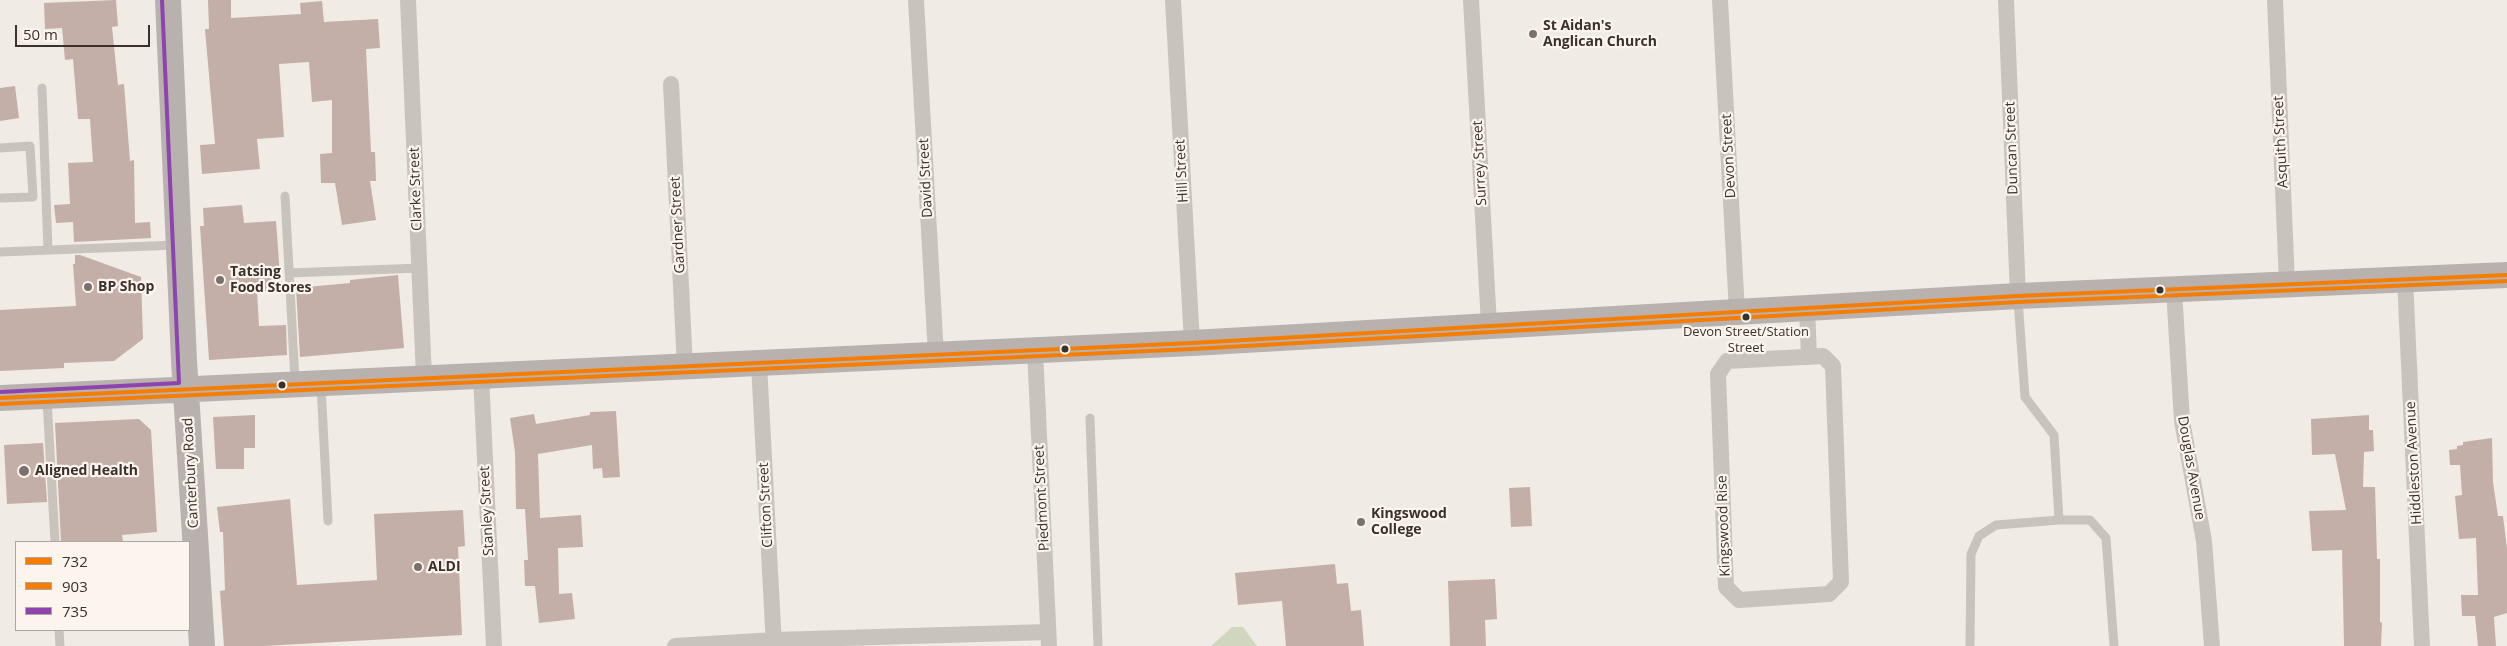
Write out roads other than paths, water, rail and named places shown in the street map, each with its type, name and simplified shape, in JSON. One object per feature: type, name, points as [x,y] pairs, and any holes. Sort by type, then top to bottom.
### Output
[{"type":"main road","name":"Canterbury Road","points":[[168,0],[186,389],[202,646]]},
{"type":"main road","points":[[0,398],[1192,343],[2018,296],[2507,275]]},
{"type":"street","name":"Clarke Street","points":[[408,0],[424,378]]},
{"type":"street","name":"David Street","points":[[916,0],[936,355]]},
{"type":"street","name":"Hill Street","points":[[1173,0],[1192,343]]},
{"type":"street","name":"Surrey Street","points":[[1472,0],[1489,326]]},
{"type":"street","name":"Devon Street","points":[[1720,0],[1737,312]]},
{"type":"street","name":"Duncan Street","points":[[2006,0],[2018,296]]},
{"type":"street","name":"Asquith Street","points":[[2275,0],[2288,284]]},
{"type":"street","name":"Gardner Street","points":[[671,84],[685,367]]},
{"type":"street","name":"Hiddleston Avenue","points":[[2405,279],[2422,646]]},
{"type":"street","name":"Douglas Avenue","points":[[2174,290],[2182,421],[2204,541],[2212,646]]},
{"type":"street","points":[[1807,307],[1809,357]]},
{"type":"street","name":"Piedmont Street","points":[[1035,350],[1049,639]]},
{"type":"street","name":"Kingswood Rise","points":[[1823,356],[1834,366],[1841,582],[1829,594],[1739,600],[1726,587],[1718,374],[1727,360],[1809,357],[1823,356]]},
{"type":"street","name":"Clifton Street","points":[[759,364],[774,643]]},
{"type":"street","name":"Stanley Street","points":[[481,376],[494,646]]},
{"type":"street","points":[[676,646],[1049,639]]},
{"type":"lane","points":[[42,88],[48,250]]},
{"type":"lane","points":[[0,148],[30,146],[33,196],[0,198]]},
{"type":"lane","points":[[31,168],[45,167]]},
{"type":"lane","points":[[285,196],[290,273],[328,521]]},
{"type":"lane","points":[[0,252],[179,245]]},
{"type":"lane","points":[[290,273],[420,268]]},
{"type":"lane","points":[[2018,296],[2025,398],[2054,434],[2059,520]]},
{"type":"lane","points":[[47,396],[54,541]]},
{"type":"lane","points":[[1090,418],[1098,646]]},
{"type":"lane","points":[[1970,646],[1971,554],[1979,536],[1996,525],[2059,520],[2090,520],[2106,538],[2114,646]]},
{"type":"lane","points":[[59,631],[60,646]]},
{"type":"place","name":"St Aidan's Anglican Church","points":[[1533,34]]},
{"type":"place","name":"Tatsing Food Stores","points":[[220,280]]},
{"type":"place","name":"BP Shop","points":[[88,287]]},
{"type":"place","name":"Devon Street/Station Street","points":[[1746,317]]},
{"type":"place","name":"Aligned Health","points":[[24,471]]},
{"type":"place","name":"Kingswood College","points":[[1361,522]]},
{"type":"place","name":"ALDI","points":[[418,567]]}]
